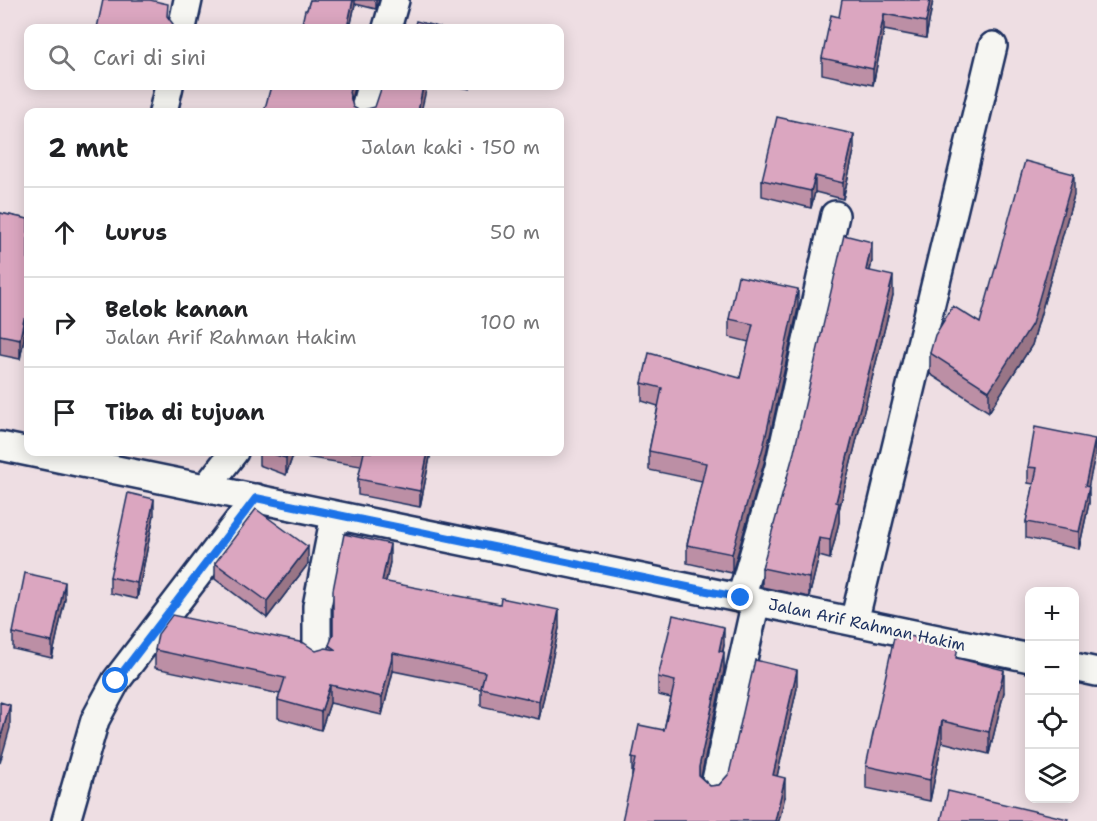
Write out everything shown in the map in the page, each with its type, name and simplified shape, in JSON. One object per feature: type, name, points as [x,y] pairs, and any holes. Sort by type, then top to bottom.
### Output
[{"type":"street","points":[[183,24],[188,0]]},
{"type":"street","points":[[388,24],[395,0]]},
{"type":"street","points":[[854,622],[993,46]]},
{"type":"street","points":[[164,108],[168,90]]},
{"type":"street","points":[[365,108],[370,90]]},
{"type":"street","points":[[714,789],[748,600],[835,216]]},
{"type":"street","name":"Jalan Arif Rahman Hakim","points":[[0,446],[24,449]]},
{"type":"street","name":"Jalan Arif Rahman Hakim","points":[[77,456],[232,494],[1025,657]]},
{"type":"street","points":[[66,821],[94,720],[232,494],[234,456]]},
{"type":"street","points":[[317,653],[317,606],[334,514]]},
{"type":"street","points":[[1079,668],[1097,672]]},
{"type":"building","points":[[103,0],[150,0],[168,4],[167,16],[173,24],[98,24]]},
{"type":"building","points":[[310,0],[353,0],[348,24],[302,24],[305,10]]},
{"type":"building","points":[[842,0],[930,0],[926,22],[884,14],[873,69],[822,58],[831,15],[839,17]]},
{"type":"building","points":[[270,90],[350,90],[355,108],[265,108]]},
{"type":"building","points":[[381,90],[422,90],[419,108],[371,108],[375,107]]},
{"type":"building","points":[[777,117],[854,134],[843,183],[815,176],[811,191],[762,180]]},
{"type":"building","points":[[1025,161],[1074,174],[1032,324],[989,391],[930,353],[935,335],[953,306],[980,323]]},
{"type":"building","points":[[0,213],[24,218],[24,319],[20,339],[0,335]]},
{"type":"building","points":[[844,235],[872,242],[866,270],[893,276],[836,502],[839,503],[830,540],[819,538],[809,578],[762,568],[794,452]]},
{"type":"building","points":[[738,276],[798,289],[764,444],[732,554],[687,545],[706,463],[649,451],[662,388],[642,383],[649,353],[740,378],[753,324],[729,319]]},
{"type":"building","points":[[1035,427],[1095,439],[1085,486],[1089,487],[1079,532],[1026,522],[1037,468],[1028,467]]},
{"type":"building","points":[[363,456],[427,456],[420,491],[358,479]]},
{"type":"building","points":[[128,493],[154,499],[137,583],[110,577]]},
{"type":"building","points":[[256,509],[308,547],[267,601],[215,563]]},
{"type":"building","points":[[344,534],[390,544],[382,581],[500,604],[501,598],[559,610],[539,701],[481,688],[485,672],[393,653],[382,697],[330,685],[321,712],[278,700],[285,678],[155,650],[158,634],[172,615],[304,643],[316,651],[326,648],[336,650],[329,645],[333,635],[333,590]]},
{"type":"building","points":[[25,573],[65,582],[52,642],[13,633]]},
{"type":"building","points":[[673,615],[724,627],[719,651],[724,652],[699,767],[699,776],[710,786],[719,785],[729,774],[755,660],[797,670],[773,775],[785,778],[775,821],[622,821],[636,759],[632,758],[639,725],[664,730],[675,681],[658,677]]},
{"type":"building","points":[[895,633],[958,646],[956,658],[1004,670],[989,732],[942,721],[930,780],[866,766]]},
{"type":"building","points":[[0,702],[10,705],[0,740]]},
{"type":"building","points":[[948,791],[1068,819],[1067,821],[941,821]]},
{"type":"route","points":[[116,681],[256,498],[741,598]]}]
